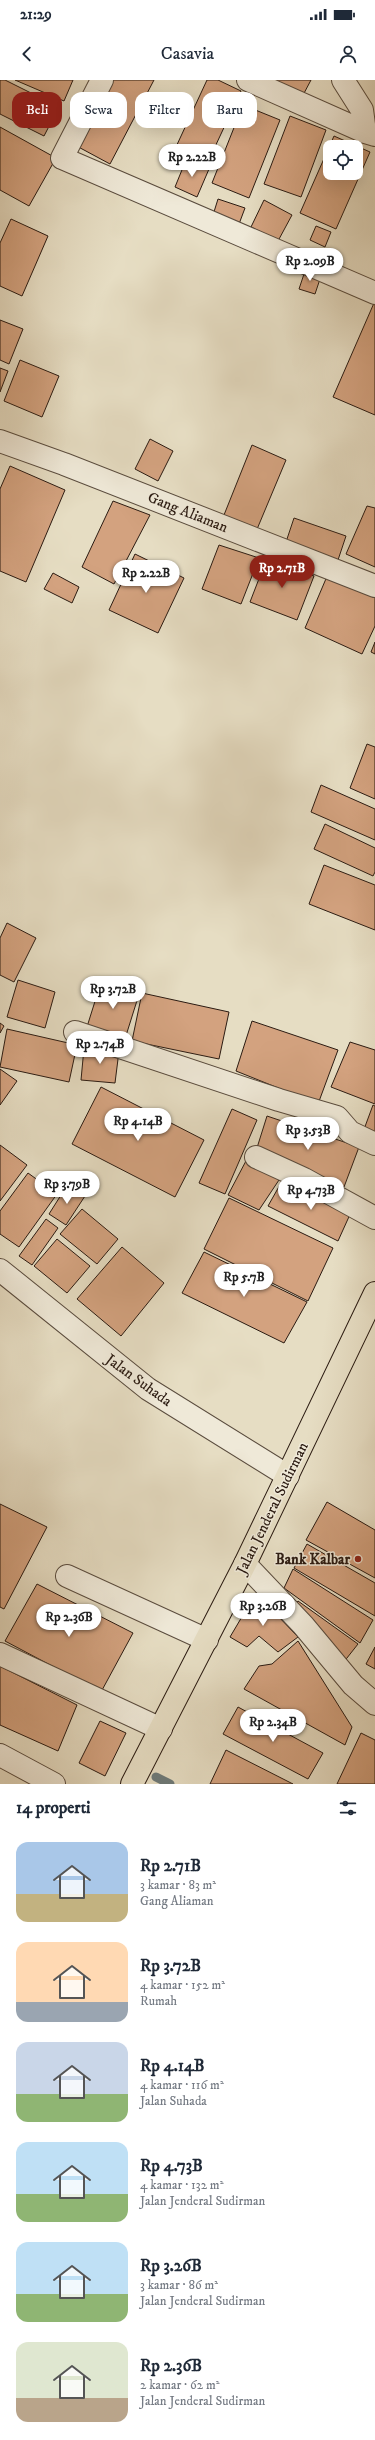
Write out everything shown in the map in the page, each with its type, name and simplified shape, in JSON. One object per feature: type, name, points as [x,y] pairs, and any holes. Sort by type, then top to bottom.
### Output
[{"type":"main road","name":"Jalan Jenderal Sudirman","points":[[132,1784],[245,1564],[375,1293]]},
{"type":"street","points":[[102,80],[62,158],[375,293]]},
{"type":"street","points":[[248,80],[370,134]]},
{"type":"street","points":[[343,80],[362,110],[370,134]]},
{"type":"street","name":"Gang Aliaman","points":[[0,442],[64,464],[375,586]]},
{"type":"street","points":[[75,1032],[279,1100],[338,1117],[350,1132],[375,1144]]},
{"type":"street","points":[[256,1157],[304,1179],[375,1218]]},
{"type":"street","name":"Jalan Suhada","points":[[0,1270],[148,1389],[288,1476]]},
{"type":"street","points":[[245,1564],[302,1625],[353,1685],[375,1704]]},
{"type":"street","points":[[68,1576],[207,1640]]},
{"type":"street","points":[[0,1654],[161,1729]]},
{"type":"street","points":[[0,1755],[54,1784]]},
{"type":"building","points":[[0,80],[5,80],[29,92],[12,92],[12,120],[0,114]]},
{"type":"building","points":[[15,80],[73,80],[64,101],[62,100],[62,92],[43,92]]},
{"type":"building","points":[[104,80],[154,80],[148,92],[135,92],[135,116],[110,164],[71,143],[79,128],[127,128],[127,92],[98,92]]},
{"type":"building","points":[[207,80],[218,80],[241,91],[202,92],[202,128],[224,128],[207,164],[175,149],[185,128],[194,128],[194,108]]},
{"type":"building","points":[[270,80],[311,80],[302,97]]},
{"type":"building","points":[[257,111],[280,120],[249,198],[212,183],[234,128],[257,128]]},
{"type":"building","points":[[290,116],[326,130],[301,197],[264,184]]},
{"type":"building","points":[[0,127],[56,158],[29,206],[0,190]]},
{"type":"building","points":[[28,128],[48,128],[44,136]]},
{"type":"building","points":[[334,136],[343,140],[332,140]]},
{"type":"building","points":[[363,149],[370,152],[363,168]]},
{"type":"building","points":[[186,160],[209,169],[197,197],[175,187]]},
{"type":"building","points":[[323,161],[323,180],[358,180],[336,229],[300,213]]},
{"type":"building","points":[[218,199],[245,208],[239,224],[213,215]]},
{"type":"building","points":[[264,200],[292,215],[278,241],[251,227]]},
{"type":"building","points":[[11,219],[48,236],[22,296],[0,286],[0,243]]},
{"type":"building","points":[[316,226],[331,232],[325,247],[310,240]]},
{"type":"building","points":[[305,271],[321,276],[315,294],[299,289]]},
{"type":"building","points":[[374,303],[375,304],[375,415],[333,397]]},
{"type":"building","points":[[0,320],[23,329],[9,364],[0,360]]},
{"type":"building","points":[[20,360],[59,376],[42,417],[4,401]]},
{"type":"building","points":[[0,368],[8,371],[0,392]]},
{"type":"building","points":[[150,439],[173,451],[158,481],[135,469]]},
{"type":"building","points":[[252,445],[286,460],[255,534],[222,520]]},
{"type":"building","points":[[10,466],[65,490],[26,582],[0,571],[0,489]]},
{"type":"building","points":[[113,501],[150,515],[114,584],[82,567]]},
{"type":"building","points":[[367,506],[375,508],[375,567],[346,554]]},
{"type":"building","points":[[294,518],[346,536],[337,563],[285,545]]},
{"type":"building","points":[[219,545],[259,558],[241,604],[202,589]]},
{"type":"building","points":[[135,554],[184,578],[158,633],[109,610]]},
{"type":"building","points":[[267,558],[314,576],[297,620],[250,602]]},
{"type":"building","points":[[53,573],[79,587],[72,603],[44,589]]},
{"type":"building","points":[[328,574],[375,596],[375,626],[362,654],[305,628]]},
{"type":"building","points":[[375,642],[375,654],[371,652]]},
{"type":"building","points":[[367,744],[375,747],[375,799],[350,788]]},
{"type":"building","points":[[321,785],[375,809],[375,840],[311,812]]},
{"type":"building","points":[[325,824],[375,848],[375,872],[373,876],[314,849]]},
{"type":"building","points":[[324,865],[375,885],[375,930],[309,904]]},
{"type":"building","points":[[7,923],[36,938],[14,982],[0,975],[0,938]]},
{"type":"building","points":[[102,979],[140,991],[124,1042],[86,1030]]},
{"type":"building","points":[[18,980],[55,992],[45,1028],[7,1017]]},
{"type":"building","points":[[142,993],[229,1012],[219,1059],[132,1041]]},
{"type":"building","points":[[252,1021],[338,1050],[318,1104],[236,1071]]},
{"type":"building","points":[[0,1023],[4,1026],[0,1033]]},
{"type":"building","points":[[7,1029],[77,1045],[69,1082],[0,1067]]},
{"type":"building","points":[[350,1042],[375,1050],[375,1104],[331,1087]]},
{"type":"building","points":[[84,1048],[119,1051],[115,1083],[81,1080]]},
{"type":"building","points":[[0,1069],[17,1081],[0,1105]]},
{"type":"building","points":[[101,1087],[204,1140],[175,1197],[72,1144]]},
{"type":"building","points":[[373,1105],[375,1106],[375,1137],[363,1132]]},
{"type":"building","points":[[232,1109],[257,1120],[225,1194],[199,1183]]},
{"type":"building","points":[[267,1116],[359,1147],[344,1187],[256,1151]]},
{"type":"building","points":[[0,1145],[27,1165],[0,1201]]},
{"type":"building","points":[[247,1159],[283,1174],[259,1210],[228,1195]]},
{"type":"building","points":[[28,1173],[57,1194],[19,1247],[0,1234],[0,1211]]},
{"type":"building","points":[[281,1183],[352,1210],[338,1241],[268,1206]]},
{"type":"building","points":[[68,1184],[85,1196],[66,1225],[49,1214]]},
{"type":"building","points":[[229,1198],[333,1248],[308,1301],[204,1249]]},
{"type":"building","points":[[82,1209],[118,1239],[97,1264],[60,1234]]},
{"type":"building","points":[[46,1219],[58,1228],[32,1265],[19,1256]]},
{"type":"building","points":[[57,1239],[90,1266],[67,1293],[34,1266]]},
{"type":"building","points":[[122,1247],[164,1283],[121,1336],[77,1299]]},
{"type":"building","points":[[204,1252],[307,1302],[284,1343],[182,1293]]},
{"type":"building","name":"Bank Kalbar","points":[[327,1502],[375,1530],[375,1578],[306,1540]]},
{"type":"building","points":[[0,1504],[47,1527],[4,1609],[0,1607]]},
{"type":"building","points":[[307,1544],[375,1583],[375,1616],[294,1568]]},
{"type":"building","points":[[293,1569],[373,1620],[360,1643],[284,1588]]},
{"type":"building","points":[[37,1584],[133,1633],[101,1692],[5,1641]]},
{"type":"building","points":[[256,1593],[298,1637],[278,1652],[259,1636],[247,1647],[230,1637]]},
{"type":"building","points":[[298,1601],[358,1644],[343,1663],[292,1609]]},
{"type":"building","points":[[298,1641],[352,1727],[345,1745],[244,1689],[259,1666],[272,1664]]},
{"type":"building","points":[[375,1647],[375,1669],[366,1664]]},
{"type":"building","points":[[0,1666],[77,1705],[58,1751],[0,1725]]},
{"type":"building","points":[[238,1707],[323,1753],[308,1779],[223,1734]]},
{"type":"building","points":[[100,1721],[126,1733],[105,1776],[79,1763]]},
{"type":"building","points":[[361,1733],[375,1740],[375,1784],[337,1784]]},
{"type":"building","points":[[226,1750],[293,1784],[210,1784]]},
{"type":"waterway","points":[[156,1777],[170,1784]]},
{"type":"place","name":"Bank Kalbar","points":[[358,1559]]}]
